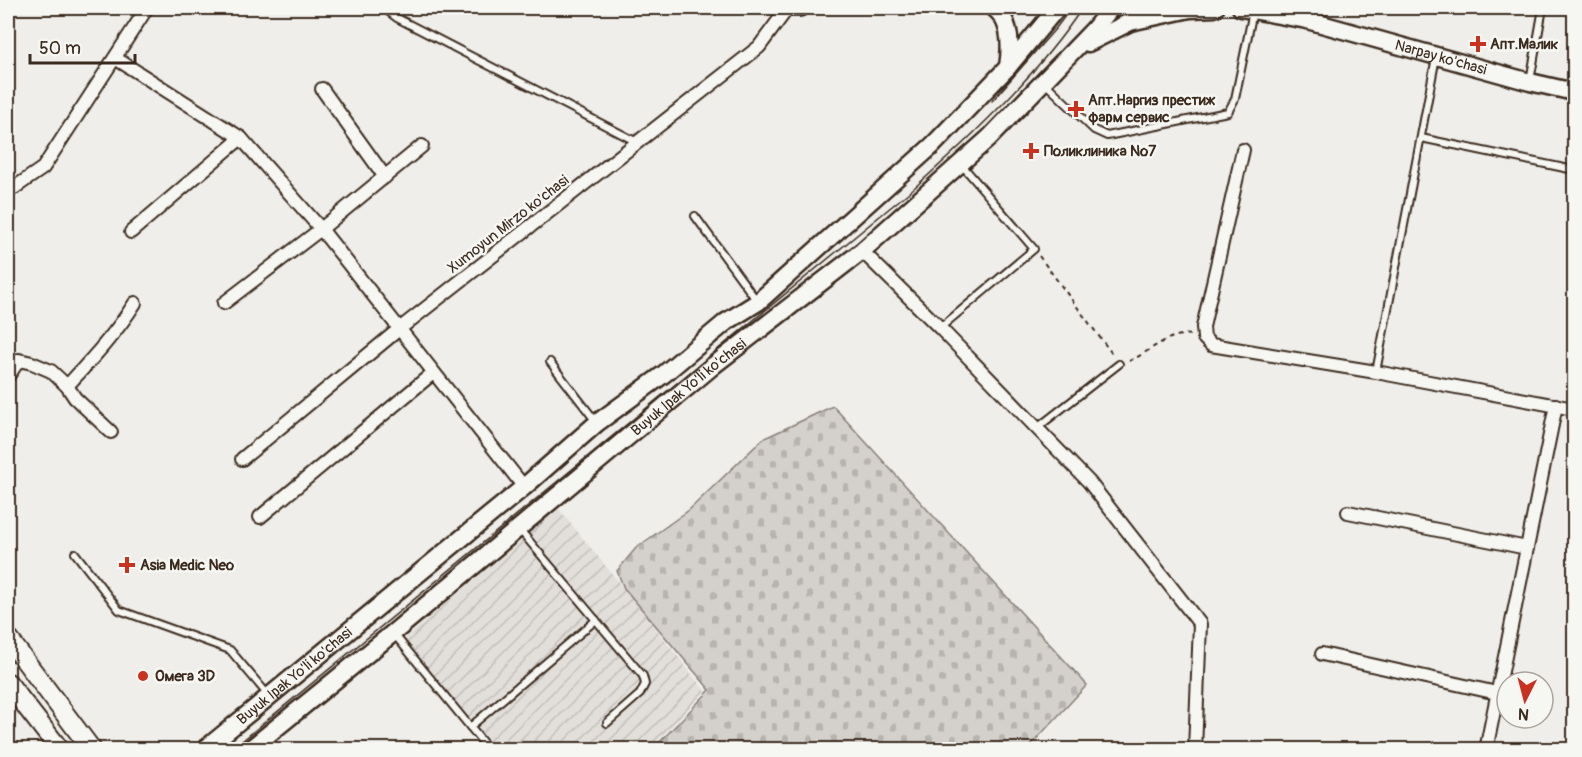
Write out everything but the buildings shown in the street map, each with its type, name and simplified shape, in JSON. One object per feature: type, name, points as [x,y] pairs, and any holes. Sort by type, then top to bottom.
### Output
[{"type":"main road","points":[[994,8],[998,10],[1010,38],[1008,67]]},
{"type":"main road","name":"Buyuk Ipak Yo'li ko'chasi","points":[[204,750],[524,487],[597,423],[664,374],[726,322],[758,302],[933,145],[1008,67],[1057,8]]},
{"type":"main road","name":"Buyuk Ipak Yo'li ko'chasi","points":[[249,750],[714,365],[862,250],[989,138],[1094,29],[1111,8]]},
{"type":"main road","points":[[1074,50],[1130,22],[1190,9],[1215,8]]},
{"type":"main road","name":"Narpay ko'chasi","points":[[1284,8],[1307,21]]},
{"type":"main road","name":"Narpay ko'chasi","points":[[1247,9],[1307,21],[1530,82],[1575,92]]},
{"type":"main road","points":[[8,638],[92,750]]},
{"type":"main road","points":[[8,683],[57,747]]},
{"type":"street","points":[[14,188],[43,168],[147,8]]},
{"type":"street","name":"Xumoyun Mirzo ko'chasi","points":[[242,459],[398,330],[759,47],[788,8]]},
{"type":"street","points":[[115,58],[241,138],[321,230],[524,487]]},
{"type":"street","points":[[322,89],[385,177]]},
{"type":"street","points":[[131,232],[241,138]]},
{"type":"street","points":[[224,303],[321,230],[422,146]]},
{"type":"street","points":[[1243,150],[1203,327],[1204,338],[1211,345],[1376,372],[1575,409]]},
{"type":"street","points":[[862,250],[1089,482],[1200,624],[1195,750]]},
{"type":"street","points":[[67,386],[101,351],[135,303]]},
{"type":"street","points":[[8,376],[19,360],[51,371],[67,386],[75,398],[111,432]]},
{"type":"street","points":[[260,517],[433,373]]},
{"type":"street","points":[[1502,670],[1556,405]]},
{"type":"street","points":[[1348,512],[1527,548]]},
{"type":"street","points":[[1322,654],[1495,693]]},
{"type":"street","points":[[1486,750],[1495,703]]},
{"type":"lane","points":[[390,8],[389,12],[397,18],[637,142]]},
{"type":"lane","points":[[1530,82],[1543,8]]},
{"type":"lane","points":[[1044,82],[1094,130],[1107,136],[1227,112],[1235,99],[1247,9]]},
{"type":"lane","points":[[1376,372],[1436,56]]},
{"type":"lane","points":[[1421,138],[1575,170]]},
{"type":"lane","points":[[940,328],[1034,249],[961,163]]},
{"type":"lane","points":[[695,216],[758,302]]},
{"type":"lane","points":[[550,362],[597,423]]},
{"type":"lane","points":[[1037,428],[1119,364]]},
{"type":"lane","points":[[519,528],[643,676],[645,684],[640,694],[607,723]]},
{"type":"lane","points":[[75,553],[119,610],[230,650],[270,697]]},
{"type":"lane","points":[[470,727],[596,620]]},
{"type":"lane","points":[[393,633],[489,750]]},
{"type":"path","points":[[1034,249],[1119,364],[1133,359],[1172,337],[1185,334],[1204,338]]},
{"type":"shaded area","points":[[558,508],[705,691],[650,749],[477,749],[480,745],[402,641]]},
{"type":"green space","points":[[833,406],[1087,685],[1027,749],[653,749],[710,690],[624,588],[617,571],[636,548],[689,510],[763,439]]},
{"type":"tram line","points":[[992,101],[1071,8]]},
{"type":"tram line","points":[[231,750],[914,188],[1026,80],[1082,8]]},
{"type":"place","name":"Апт.Малик","points":[[1478,44]]},
{"type":"place","name":"Апт.Наргиз престиж фарм сервис","points":[[1076,109]]},
{"type":"place","name":"Поликлиника №7","points":[[1031,151]]},
{"type":"place","name":"Asia Medic Neo","points":[[127,565]]},
{"type":"place","name":"Омега 3D","points":[[143,676]]}]
